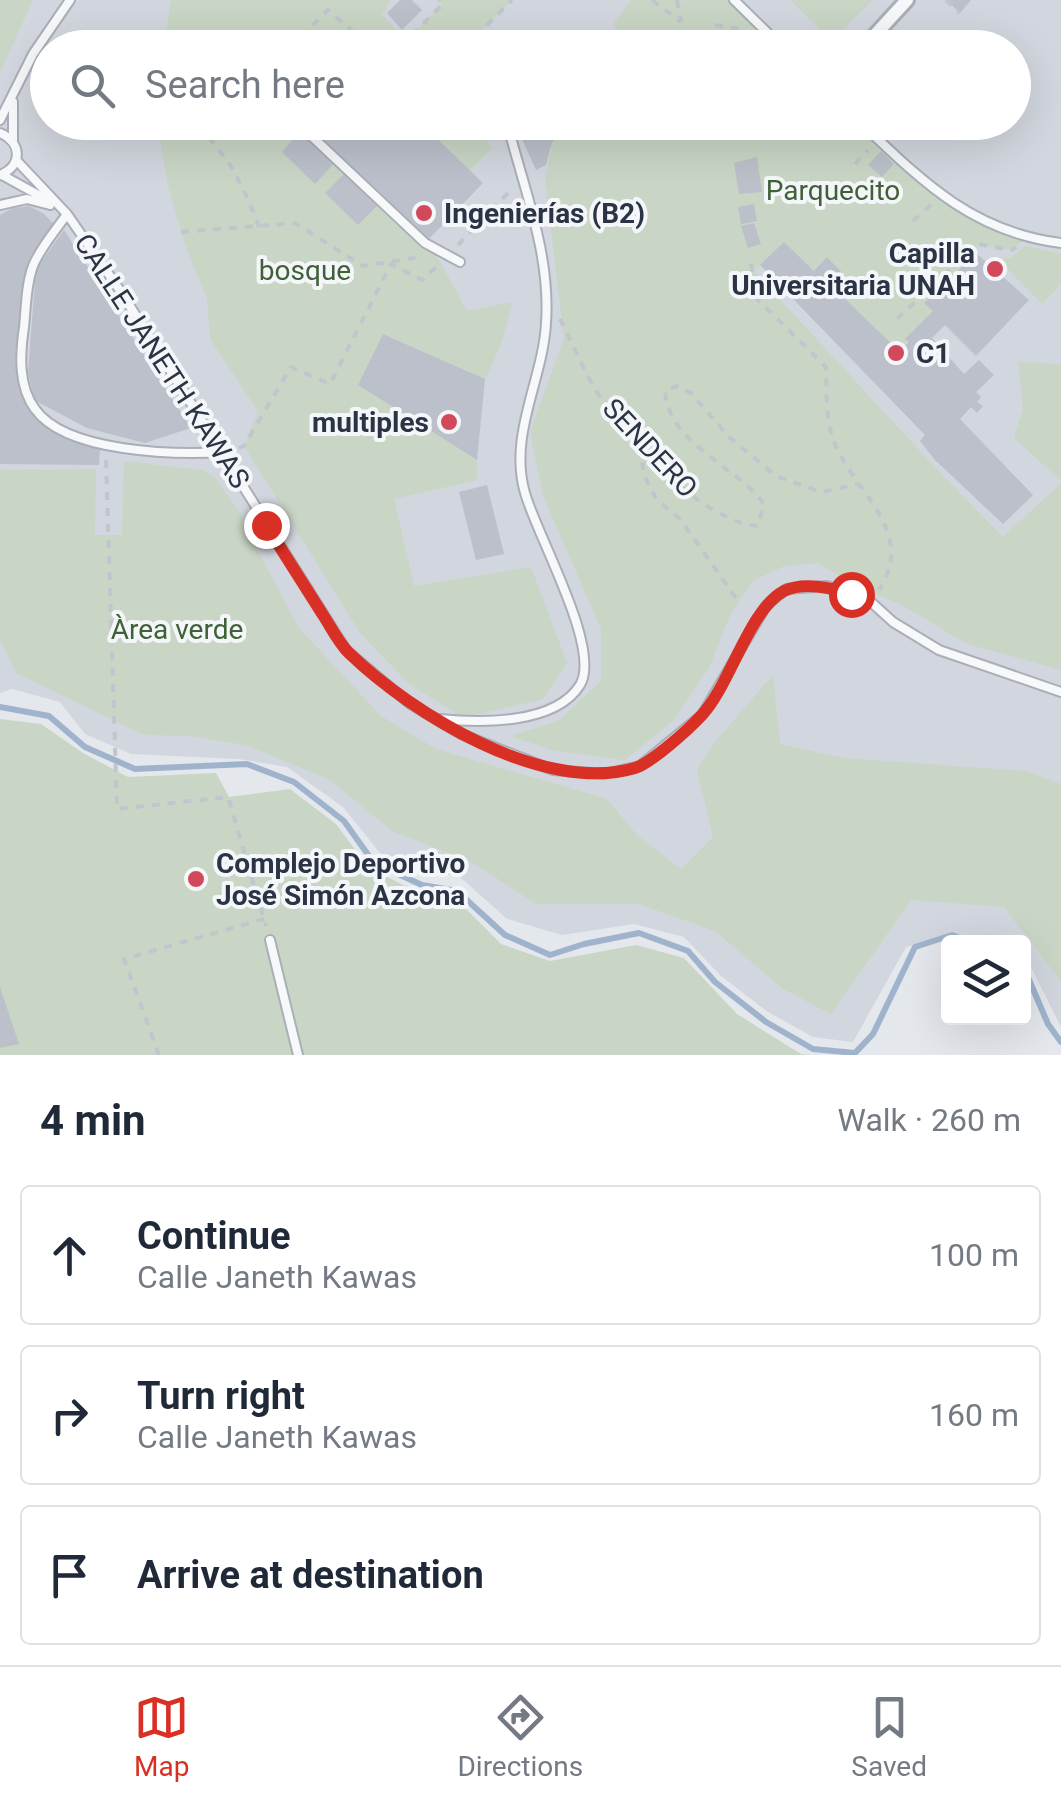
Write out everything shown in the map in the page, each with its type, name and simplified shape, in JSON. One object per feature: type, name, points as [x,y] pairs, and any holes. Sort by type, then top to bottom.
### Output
[{"type":"street","points":[[879,30],[907,0]]},
{"type":"lane","points":[[49,30],[70,0]]},
{"type":"lane","points":[[734,0],[765,30]]},
{"type":"lane","points":[[0,120],[30,61]]},
{"type":"lane","points":[[14,97],[16,161],[59,207]]},
{"type":"lane","points":[[0,133],[13,141]]},
{"type":"lane","points":[[317,140],[444,259],[460,262]]},
{"type":"lane","points":[[434,718],[473,722],[544,713],[564,702],[581,684],[587,660],[524,491],[519,446],[546,326],[546,290],[524,176],[513,140]]},
{"type":"lane","points":[[878,140],[940,197],[986,222],[1027,237],[1061,243]]},
{"type":"lane","points":[[16,161],[1,175],[59,207]]},
{"type":"lane","points":[[0,205],[27,200],[59,207]]},
{"type":"lane","name":"CALLE JANETH KAWAS","points":[[59,207],[224,452],[346,650],[409,703],[461,734],[553,770],[604,774],[640,766],[702,715],[766,606],[786,589],[827,586],[872,602],[892,622],[939,650],[1061,692]]},
{"type":"lane","points":[[67,214],[33,266],[20,348],[23,386],[36,411],[55,425],[106,444],[168,455],[224,452]]},
{"type":"lane","points":[[270,940],[298,1055]]},
{"type":"path","points":[[417,30],[443,4],[438,0]]},
{"type":"path","points":[[482,30],[512,0]]},
{"type":"path","points":[[652,0],[681,22],[677,0]]},
{"type":"path","points":[[946,0],[960,12]]},
{"type":"path","points":[[308,30],[328,10],[351,30]]},
{"type":"path","points":[[211,140],[248,196],[259,227]]},
{"type":"path","points":[[855,164],[878,140]]},
{"type":"path","points":[[244,446],[291,367],[330,384],[391,264],[422,280],[524,176]]},
{"type":"path","points":[[914,221],[940,197]]},
{"type":"path","points":[[181,232],[295,223],[363,266],[417,257],[444,259]]},
{"type":"path","points":[[897,320],[977,244],[1012,250],[1027,237]]},
{"type":"path","points":[[751,264],[756,298],[826,367],[834,443],[878,511],[892,543],[889,574],[872,602]]},
{"type":"path","name":"SENDERO","points":[[546,290],[596,390],[685,492],[724,518],[758,526],[764,504],[755,491],[689,438],[666,407],[665,391],[677,386],[690,393],[729,437],[776,476],[822,492],[860,484]]},
{"type":"path","points":[[106,444],[117,809],[228,797],[270,940]]},
{"type":"path","name":"SENDERO","points":[[642,446],[643,473],[656,499],[680,519],[736,598]]},
{"type":"path","points":[[159,1055],[124,959],[264,920]]},
{"type":"shaded area","points":[[0,0],[1061,0],[1061,1027],[1031,967],[1031,935],[941,935],[906,947],[853,1042],[813,1037],[768,1012],[721,976],[684,937],[634,924],[562,935],[507,919],[459,876],[420,872],[380,853],[343,807],[287,767],[239,759],[131,754],[85,734],[60,702],[12,689],[0,693]]},
{"type":"green space","points":[[0,0],[33,0],[0,72]]},
{"type":"green space","points":[[171,0],[391,0],[382,15],[396,30],[322,30],[166,30]]},
{"type":"green space","points":[[439,0],[512,0],[481,30],[416,30],[442,5]]},
{"type":"green space","points":[[631,0],[734,0],[765,30],[616,30],[614,23]]},
{"type":"green space","points":[[790,0],[873,0],[842,30],[820,30]]},
{"type":"green space","name":"bosque","points":[[160,140],[316,140],[425,243],[467,311],[513,302],[500,347],[485,379],[384,334],[358,385],[477,460],[477,480],[394,499],[414,586],[531,567],[567,663],[543,699],[463,718],[408,683],[360,633],[244,446],[258,411],[210,339],[207,299],[169,190]]},
{"type":"green space","points":[[438,140],[486,140],[492,149],[470,170]]},
{"type":"green space","name":"Parquecito","points":[[555,140],[879,140],[941,197],[1027,237],[1012,250],[977,245],[976,253],[925,303],[933,311],[899,351],[844,298],[855,286],[828,258],[814,271],[784,243],[754,272],[1003,537],[1061,483],[1061,670],[967,644],[902,605],[855,585],[818,563],[784,566],[753,581],[730,615],[710,666],[674,720],[625,760],[555,751],[510,736],[558,721],[601,681],[601,629],[543,496],[530,432],[564,338],[545,180]]},
{"type":"green space","points":[[1025,246],[1061,254],[1061,284],[1042,304],[998,259],[1010,258]]},
{"type":"green space","points":[[1018,362],[1061,364],[1061,481],[1014,438],[1023,408]]},
{"type":"green space","name":"Àrea verde","points":[[124,461],[201,470],[215,477],[241,514],[244,536],[259,553],[299,628],[381,716],[436,749],[607,799],[637,835],[681,869],[713,837],[697,769],[714,743],[773,675],[780,744],[843,758],[1026,771],[1061,784],[1061,982],[1031,943],[1031,935],[1025,935],[1004,907],[911,900],[831,1014],[783,989],[715,931],[638,904],[536,904],[472,862],[392,831],[330,780],[246,745],[191,736],[144,735],[16,673],[0,639],[0,470],[96,469],[95,535],[122,535]]},
{"type":"green space","name":"Complejo Deportivo José Simón Azcona","points":[[0,719],[41,724],[128,777],[216,773],[229,797],[290,789],[336,824],[368,867],[415,891],[455,898],[501,944],[550,961],[636,945],[684,958],[737,1014],[801,1054],[810,1055],[0,1055]]},
{"type":"building","points":[[400,0],[412,0],[422,10],[402,30],[387,13]]},
{"type":"building","points":[[946,0],[971,0],[960,13]]},
{"type":"building","name":"Ingenierías (B2)","points":[[292,140],[439,140],[483,183],[425,243],[380,203],[358,225],[325,193],[348,170],[337,160],[315,184],[282,152]]},
{"type":"building","points":[[522,140],[554,140],[546,165],[536,170]]},
{"type":"building","points":[[881,151],[894,164],[882,177],[868,165]]},
{"type":"building","points":[[757,157],[762,192],[739,194],[734,163]]},
{"type":"building","points":[[754,204],[757,221],[741,224],[738,207]]},
{"type":"building","points":[[29,206],[55,225],[27,270],[15,364],[36,419],[100,447],[99,465],[0,464],[0,215]]},
{"type":"building","points":[[754,223],[761,244],[748,248],[741,226]]},
{"type":"building","points":[[64,230],[191,428],[145,443],[87,428],[34,400],[28,372],[36,269]]},
{"type":"building","name":"C1","points":[[784,242],[814,271],[827,257],[855,286],[844,298],[899,351],[909,342],[905,339],[933,311],[924,303],[976,253],[1029,300],[976,356],[945,325],[932,338],[964,374],[979,360],[994,375],[976,392],[981,397],[977,402],[983,406],[977,413],[971,407],[960,419],[1033,495],[1003,524],[935,460],[920,441],[925,435],[760,265]]},
{"type":"building","name":"multiples","points":[[383,334],[485,379],[477,460],[358,385]]},
{"type":"building","points":[[487,485],[504,554],[476,560],[459,492]]},
{"type":"building","points":[[0,987],[19,1044],[0,1048]]},
{"type":"waterway","points":[[0,707],[49,716],[85,747],[135,769],[247,764],[294,782],[344,821],[374,863],[422,885],[457,891],[505,935],[550,955],[639,933],[688,951],[715,982],[766,1022],[813,1049],[855,1053],[873,1034],[915,947],[941,939]]},
{"type":"waterway","points":[[1031,984],[1048,1024],[1061,1042]]},
{"type":"place","name":"Ingenierías (B2)","points":[[424,213]]},
{"type":"place","name":"Capilla Universitaria UNAH","points":[[995,269]]},
{"type":"place","name":"C1","points":[[896,353]]},
{"type":"place","name":"multiples","points":[[449,422]]},
{"type":"place","name":"Complejo Deportivo José Simón Azcona","points":[[196,879]]},
{"type":"route","points":[[266,525],[346,650],[409,703],[461,734],[553,770],[604,774],[640,766],[702,715],[766,606],[786,589],[827,586],[851,594]]}]
